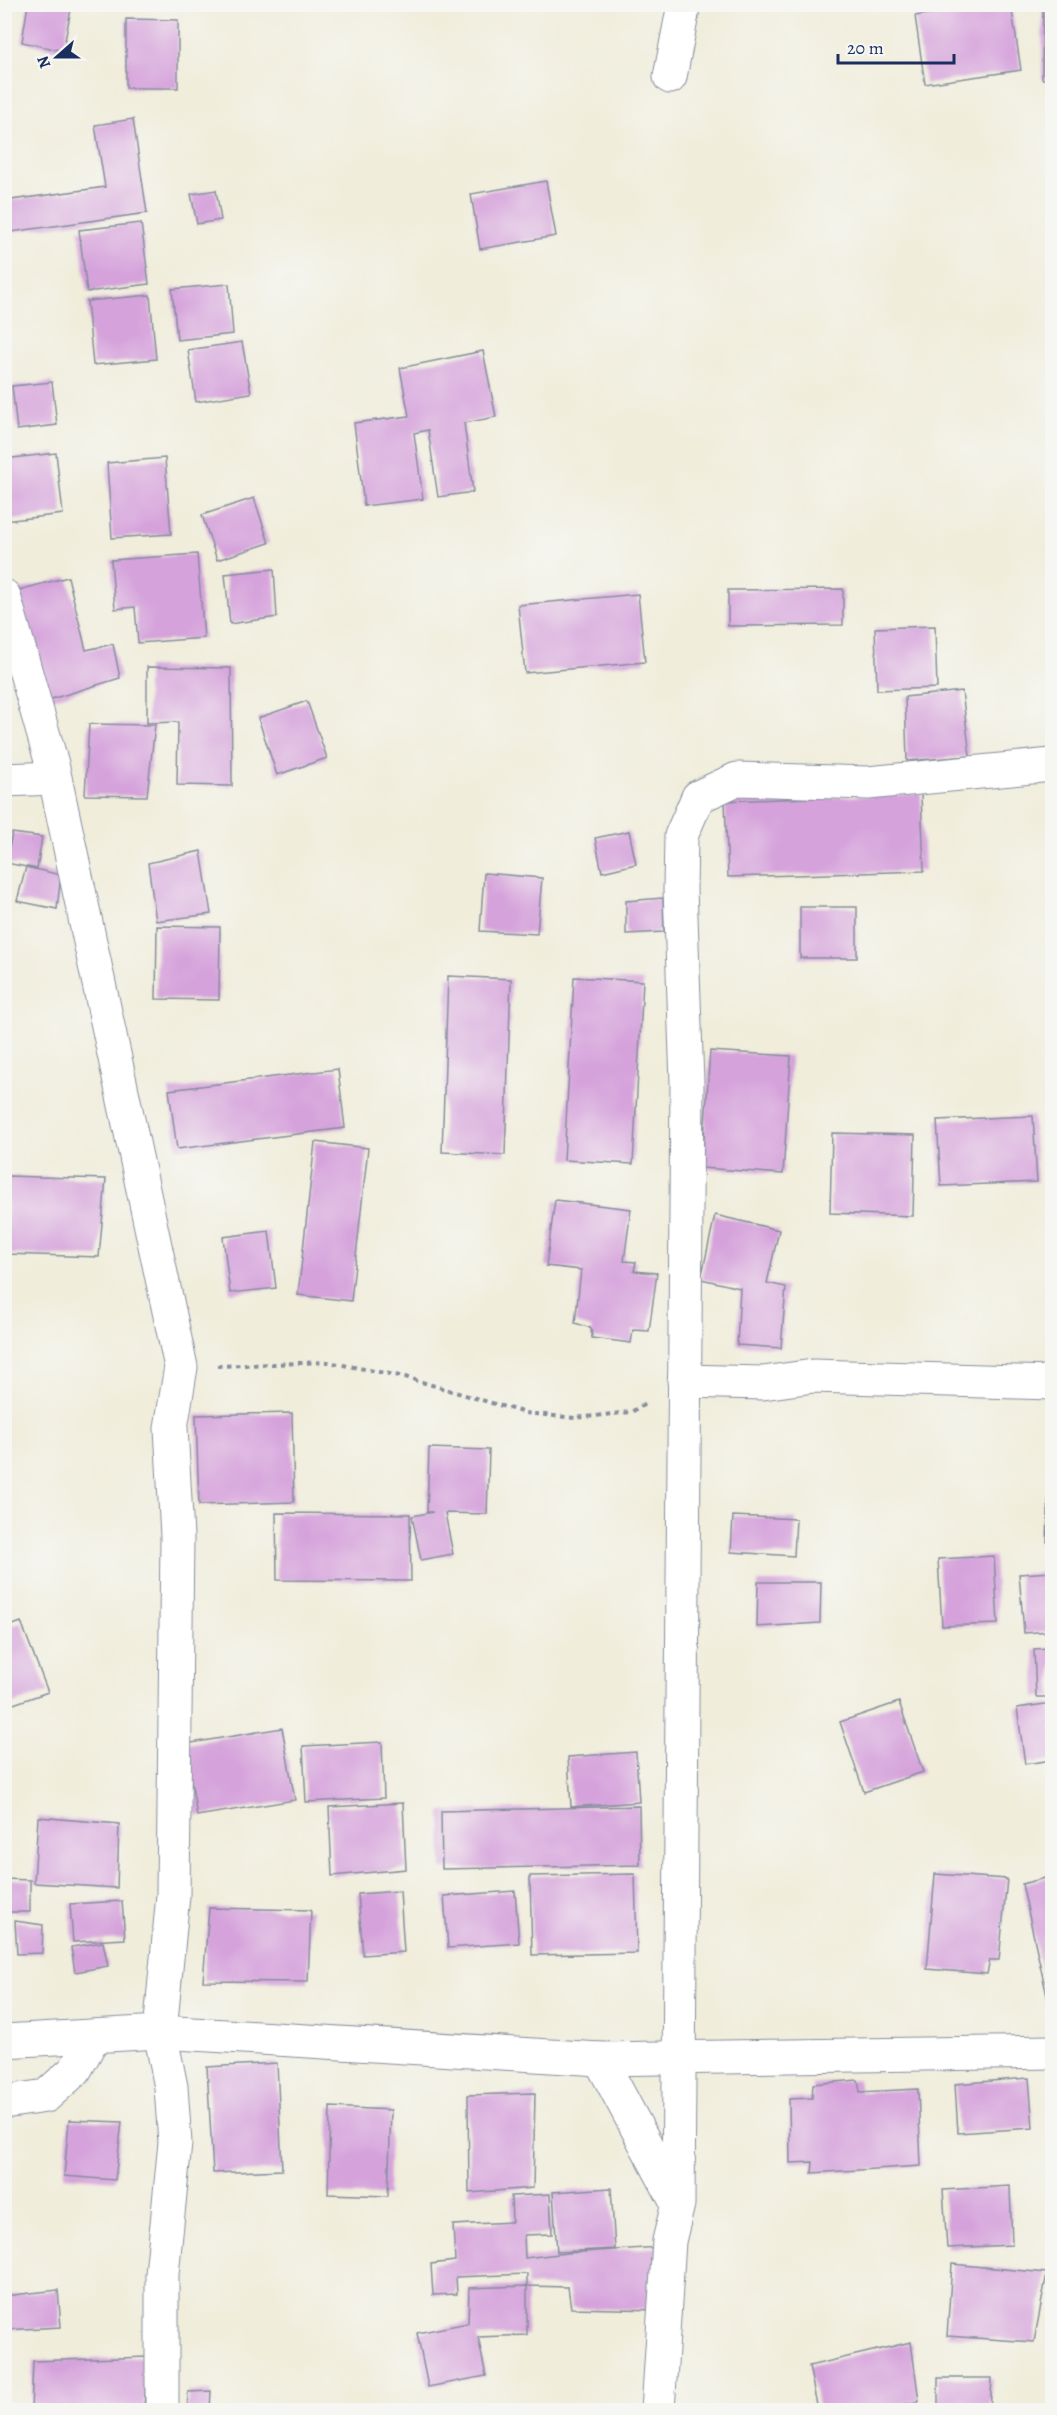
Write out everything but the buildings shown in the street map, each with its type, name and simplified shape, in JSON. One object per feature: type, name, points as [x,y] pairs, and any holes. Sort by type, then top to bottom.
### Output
[{"type":"street","points":[[670,77],[684,4]]},
{"type":"street","points":[[4,596],[55,778],[181,1367],[171,1428],[177,1536],[173,1895],[160,2032],[171,2087],[176,2143],[162,2274],[162,2410]]},
{"type":"street","points":[[658,2410],[669,2241],[678,2204],[687,1082],[680,889],[681,836],[698,797],[738,778],[868,783],[1053,765]]},
{"type":"street","points":[[4,780],[55,778]]},
{"type":"street","points":[[684,1381],[764,1383],[813,1376],[1053,1383]]},
{"type":"street","points":[[4,2042],[160,2032],[600,2060],[1053,2052]]},
{"type":"street","points":[[4,2102],[46,2096],[75,2070],[94,2036]]},
{"type":"street","points":[[600,2060],[678,2204]]},
{"type":"path","points":[[181,1367],[328,1362],[405,1377],[525,1413],[575,1418],[631,1412],[684,1381]]}]
